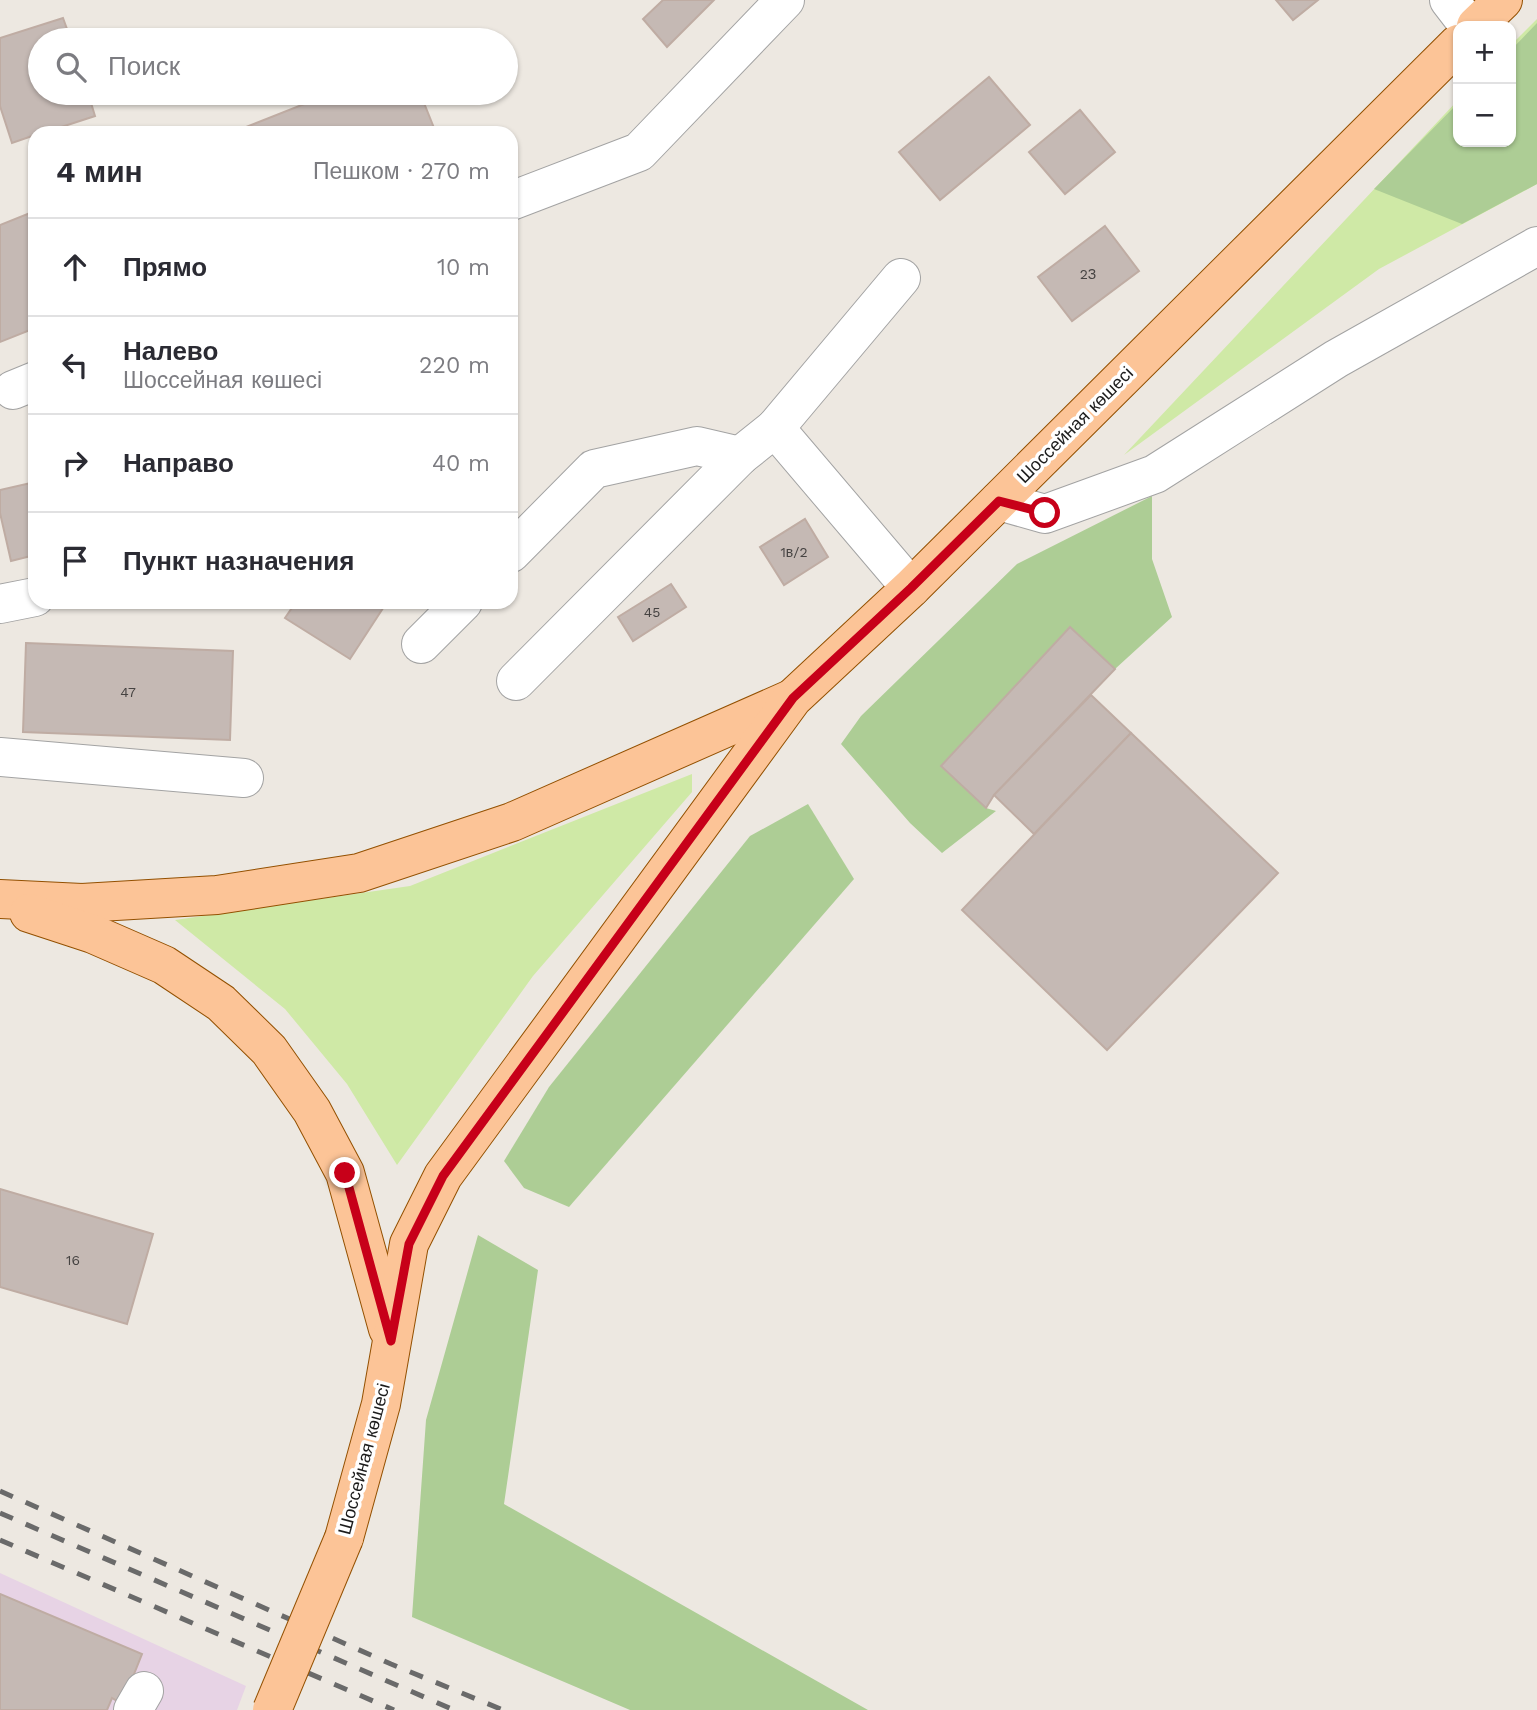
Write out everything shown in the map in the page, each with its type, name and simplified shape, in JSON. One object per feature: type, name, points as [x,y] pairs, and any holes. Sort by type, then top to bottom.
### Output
[{"type":"main road","points":[[1481,21],[1503,0]]},
{"type":"main road","name":"Шоссейная көшесі","points":[[272,1710],[344,1538],[381,1404],[409,1244],[443,1176],[793,698],[911,588],[1453,49]]},
{"type":"main road","points":[[0,901],[82,903],[217,895],[359,873],[512,822],[793,698]]},
{"type":"main road","points":[[0,901],[93,934],[164,965],[221,1003],[269,1050],[312,1111],[345,1173],[391,1341]]},
{"type":"street","points":[[518,198],[639,152],[785,0]]},
{"type":"street","points":[[1449,0],[1465,21]]},
{"type":"street","points":[[999,501],[1045,513],[1155,474],[1336,359],[1537,246]]},
{"type":"street","points":[[516,681],[740,456],[775,428],[901,278]]},
{"type":"street","points":[[775,428],[911,588]]},
{"type":"street","points":[[518,546],[594,469],[697,446],[740,456]]},
{"type":"street","points":[[0,604],[28,598]]},
{"type":"street","points":[[421,644],[456,609]]},
{"type":"street","points":[[0,757],[244,778]]},
{"type":"shaded area","points":[[0,1573],[246,1686],[237,1710],[0,1710]]},
{"type":"green space","points":[[1537,19],[1537,184],[1379,269],[1124,455],[1453,105],[1453,147],[1516,147],[1516,40]]},
{"type":"green space","points":[[1537,23],[1537,184],[1462,224],[1374,189],[1453,108],[1453,147],[1516,147],[1516,45]]},
{"type":"green space","points":[[1152,496],[1152,559],[1172,617],[1115,669],[1070,627],[941,766],[986,808],[996,811],[942,853],[910,823],[841,744],[861,716],[1017,564]]},
{"type":"green space","points":[[692,774],[692,792],[533,976],[397,1165],[347,1084],[285,1009],[175,920],[410,886]]},
{"type":"green space","points":[[808,804],[854,879],[569,1207],[524,1188],[504,1161],[549,1087],[750,836]]},
{"type":"green space","points":[[478,1235],[538,1270],[504,1504],[868,1710],[630,1710],[412,1617],[426,1420]]},
{"type":"building","points":[[663,0],[714,0],[667,47],[643,19]]},
{"type":"building","points":[[1276,0],[1318,0],[1293,20]]},
{"type":"building","points":[[63,18],[67,28],[32,28]]},
{"type":"building","points":[[28,29],[28,105],[92,105],[95,116],[64,126],[28,126],[28,137],[12,143],[0,106],[0,38]]},
{"type":"building","points":[[989,77],[1030,125],[940,200],[899,152]]},
{"type":"building","points":[[302,105],[425,105],[433,126],[249,126]]},
{"type":"building","points":[[1080,110],[1115,152],[1065,194],[1029,152]]},
{"type":"building","points":[[28,214],[28,331],[0,342],[0,225]]},
{"type":"building","points":[[1105,226],[1139,271],[1072,321],[1038,277]]},
{"type":"building","points":[[28,484],[28,557],[11,561],[0,513],[0,490]]},
{"type":"building","points":[[805,519],[828,557],[784,585],[760,547]]},
{"type":"building","points":[[671,584],[686,607],[633,641],[618,617]]},
{"type":"building","points":[[291,609],[382,609],[350,659],[285,618]]},
{"type":"building","points":[[1070,627],[1115,669],[994,795],[986,808],[941,766]]},
{"type":"building","points":[[26,643],[233,651],[230,740],[23,732]]},
{"type":"building","points":[[1091,695],[1131,733],[1034,834],[994,795]]},
{"type":"building","points":[[1131,733],[1278,873],[1107,1050],[962,910]]},
{"type":"building","points":[[0,1189],[153,1234],[127,1324],[0,1287]]},
{"type":"building","points":[[0,1594],[142,1654],[122,1704],[112,1698],[107,1710],[0,1710]]},
{"type":"railway","points":[[0,1491],[391,1664],[503,1710]]},
{"type":"railway","points":[[0,1513],[454,1710]]},
{"type":"railway","points":[[0,1540],[394,1710]]},
{"type":"route","points":[[345,1173],[391,1341],[409,1244],[443,1176],[793,698],[999,501],[1045,513]]}]
